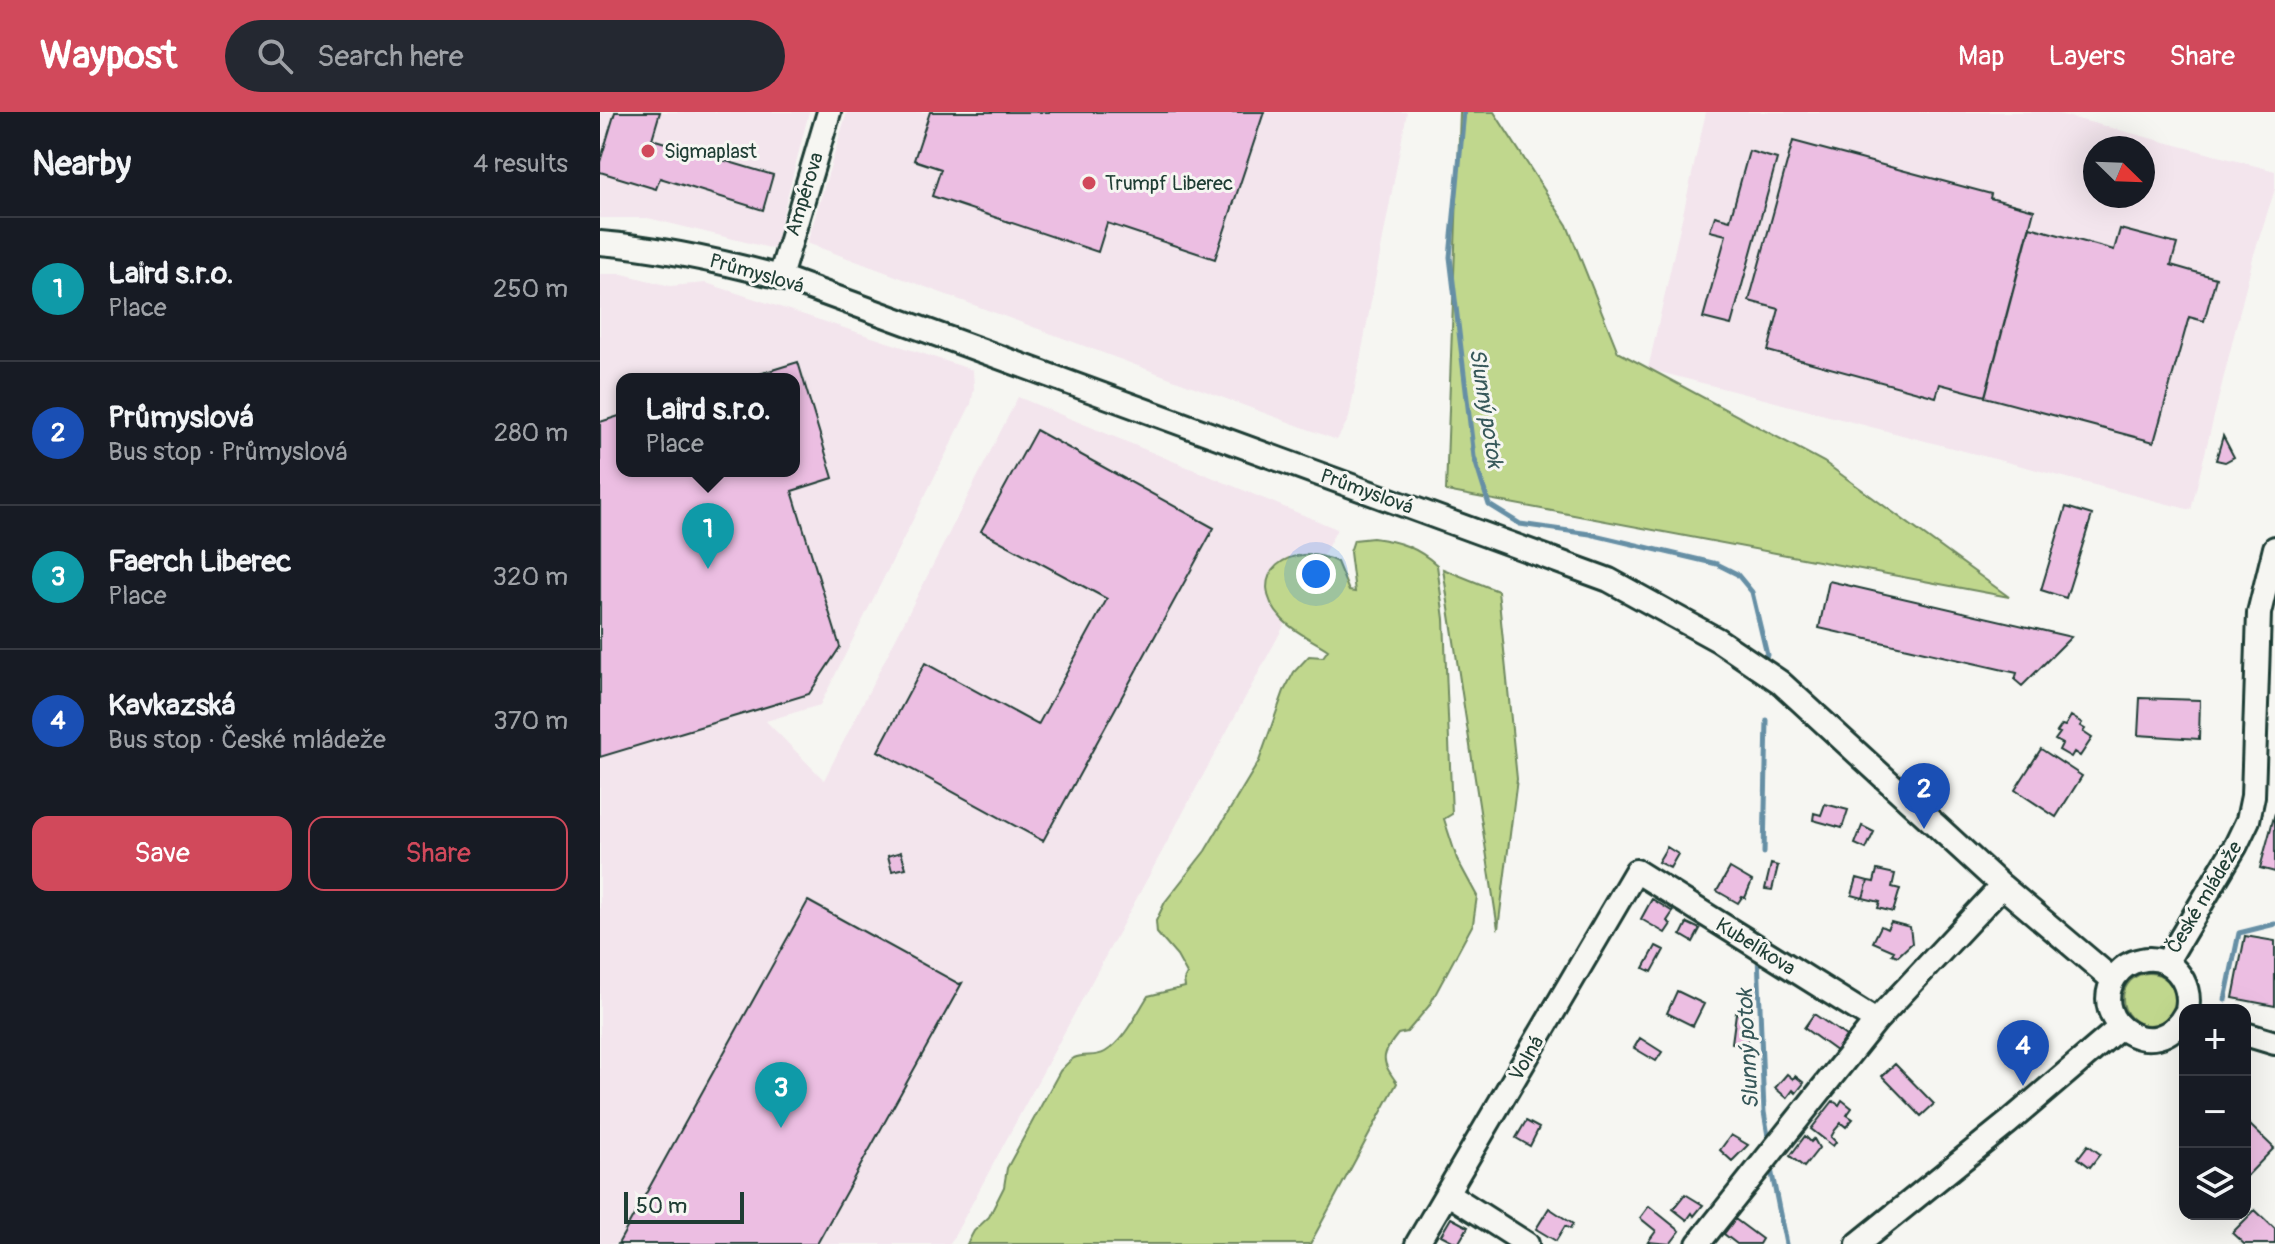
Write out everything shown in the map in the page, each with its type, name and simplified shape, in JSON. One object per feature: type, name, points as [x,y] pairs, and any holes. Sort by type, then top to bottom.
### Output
[{"type":"street","name":"Ampérova","points":[[780,277],[829,112]]},
{"type":"street","name":"Průmyslová","points":[[600,243],[688,255],[780,277],[1609,580],[1718,640],[1780,682],[2002,886],[2113,980]]},
{"type":"street","name":"České mládeže","points":[[2166,963],[2248,820],[2253,796],[2259,613],[2275,548]]},
{"type":"street","name":"Kubelíkova","points":[[1636,871],[1876,1021]]},
{"type":"street","name":"Volná","points":[[1417,1244],[1636,871]]},
{"type":"street","points":[[1698,1244],[1876,1021],[2002,886]]},
{"type":"street","name":"České mládeže","points":[[2113,980],[2132,963],[2147,959],[2166,963],[2185,982],[2186,1004]]},
{"type":"street","points":[[1858,1244],[2120,1027],[2110,1008],[2109,992],[2113,980]]},
{"type":"street","name":"České mládeže","points":[[2120,1027],[2138,1037],[2151,1039],[2171,1032],[2179,1022]]},
{"type":"street","points":[[2251,1036],[2275,1043]]},
{"type":"street","points":[[1447,1193],[1527,1244]]},
{"type":"shaded area","points":[[600,112],[809,112],[774,249],[648,218],[600,218]]},
{"type":"shaded area","points":[[847,112],[1407,112],[1349,418],[1337,440],[807,243]]},
{"type":"shaded area","points":[[1706,112],[2051,112],[2142,136],[2083,136],[2083,208],[2155,208],[2155,139],[2275,171],[2275,189],[2254,254],[2191,510],[1648,369]]},
{"type":"shaded area","points":[[600,274],[623,274],[670,286],[706,283],[973,370],[971,404],[820,705],[766,721],[824,780],[1018,397],[1337,529],[1323,556],[1293,554],[1281,618],[1286,622],[950,1244],[600,1244]]},
{"type":"green space","points":[[1460,112],[1494,112],[1567,225],[1618,352],[1824,462],[2009,597],[1446,491]]},
{"type":"green space","points":[[1373,538],[1408,546],[1437,565],[1444,619],[1452,814],[1444,819],[1457,859],[1477,896],[1473,924],[1429,1006],[1407,1032],[1398,1034],[1388,1048],[1386,1064],[1397,1083],[1310,1244],[967,1244],[974,1231],[989,1217],[1004,1187],[1007,1168],[1060,1071],[1074,1058],[1101,1054],[1112,1047],[1130,1026],[1148,996],[1185,987],[1187,974],[1177,956],[1157,933],[1156,921],[1165,902],[1205,851],[1259,761],[1294,672],[1309,656],[1323,657],[1328,650],[1282,619],[1271,603],[1267,588],[1269,576],[1277,565],[1288,558],[1320,556],[1337,562],[1349,591],[1355,592],[1350,552],[1354,540]]},
{"type":"green space","points":[[1443,569],[1498,591],[1517,779],[1498,929]]},
{"type":"green space","points":[[2149,973],[2167,981],[2175,999],[2167,1017],[2149,1025],[2131,1017],[2123,999],[2131,981]]},
{"type":"building","name":"Sigmaplast","points":[[615,112],[660,112],[652,139],[773,175],[763,210],[660,178],[656,189],[600,172],[600,162]]},
{"type":"building","name":"Trumpf Liberec","points":[[930,112],[1264,112],[1215,259],[1107,223],[1098,252],[932,196],[941,169],[914,160]]},
{"type":"building","points":[[1793,141],[1991,194],[1990,198],[2034,210],[1985,396],[1940,384],[1936,397],[1768,351],[1779,309],[1749,301]]},
{"type":"building","points":[[1749,151],[1777,159],[1731,325],[1703,318],[1726,235],[1710,231],[1715,216],[1730,220]]},
{"type":"building","points":[[2030,227],[2114,250],[2120,229],[2177,244],[2171,265],[2216,278],[2204,321],[2189,317],[2154,442],[1985,397]]},
{"type":"building","points":[[798,362],[833,478],[792,491],[840,647],[809,694],[600,757],[600,422],[616,417],[616,477],[800,477],[800,373],[762,373]]},
{"type":"building","points":[[1036,430],[1214,528],[1043,841],[878,751],[925,663],[1038,725],[1107,599],[981,531]]},
{"type":"building","points":[[2223,436],[2234,457],[2225,462],[2216,460]]},
{"type":"building","points":[[2066,507],[2092,515],[2066,598],[2041,590]]},
{"type":"building","points":[[1829,581],[2071,637],[2022,686],[2015,680],[2017,673],[1819,628]]},
{"type":"building","points":[[2140,698],[2200,700],[2199,739],[2138,735]]},
{"type":"building","points":[[2071,716],[2082,723],[2083,732],[2092,738],[2080,756],[2074,752],[2071,757],[2059,750],[2062,744],[2055,740],[2060,733],[2057,732]]},
{"type":"building","points":[[2041,749],[2082,776],[2056,817],[2015,790]]},
{"type":"building","points":[[1825,804],[1848,810],[1842,828],[1813,820],[1814,813],[1821,815]]},
{"type":"building","points":[[2275,813],[2275,872],[2260,868]]},
{"type":"building","points":[[1862,826],[1874,832],[1866,849],[1855,844]]},
{"type":"building","points":[[1667,847],[1678,854],[1670,868],[1658,862]]},
{"type":"building","points":[[901,852],[906,868],[892,871],[888,856]]},
{"type":"building","points":[[1771,864],[1778,866],[1772,890],[1765,889]]},
{"type":"building","points":[[1730,868],[1752,881],[1745,898],[1742,897],[1738,903],[1717,891]]},
{"type":"building","points":[[1877,870],[1895,874],[1892,887],[1900,889],[1893,912],[1878,908],[1880,902],[1863,898],[1868,881],[1874,882]]},
{"type":"building","points":[[1857,878],[1868,881],[1863,898],[1852,895]]},
{"type":"building","points":[[1652,899],[1673,912],[1667,921],[1671,924],[1665,933],[1641,919]]},
{"type":"building","points":[[808,901],[962,983],[817,1244],[618,1244]]},
{"type":"building","points":[[1891,922],[1910,927],[1912,943],[1898,956],[1892,954],[1894,951],[1873,942],[1881,926],[1887,929]]},
{"type":"building","points":[[1687,923],[1700,929],[1693,942],[1681,935]]},
{"type":"building","points":[[2245,936],[2275,941],[2275,1006],[2233,998]]},
{"type":"building","points":[[1656,946],[1664,950],[1652,972],[1644,968]]},
{"type":"building","points":[[1677,991],[1704,1004],[1693,1026],[1667,1013]]},
{"type":"building","points":[[1736,1013],[1752,1016],[1747,1045],[1732,1043]]},
{"type":"building","points":[[1814,1014],[1846,1036],[1836,1051],[1804,1028]]},
{"type":"building","points":[[1640,1038],[1662,1052],[1656,1061],[1634,1048]]},
{"type":"building","points":[[1895,1064],[1934,1104],[1921,1116],[1882,1076]]},
{"type":"building","points":[[1787,1074],[1804,1083],[1787,1098],[1775,1088]]},
{"type":"building","points":[[1842,1100],[1852,1108],[1847,1115],[1853,1119],[1846,1127],[1841,1123],[1835,1130],[1831,1137],[1836,1142],[1833,1146],[1811,1129],[1833,1101],[1839,1105]]},
{"type":"building","points":[[1526,1121],[1539,1128],[1530,1146],[1516,1138]]},
{"type":"building","points":[[2251,1126],[2274,1148],[2251,1172]]},
{"type":"building","points":[[1731,1135],[1748,1145],[1732,1161],[1720,1150]]},
{"type":"building","points":[[1805,1136],[1811,1142],[1814,1139],[1819,1148],[1804,1167],[1790,1156]]},
{"type":"building","points":[[2088,1145],[2100,1154],[2090,1167],[2078,1158]]},
{"type":"building","points":[[1685,1194],[1703,1205],[1687,1220],[1673,1209]]},
{"type":"building","points":[[1649,1206],[1680,1231],[1670,1244],[1648,1242],[1656,1231],[1640,1218]]},
{"type":"building","points":[[1549,1208],[1573,1224],[1570,1229],[1565,1226],[1556,1241],[1536,1229]]},
{"type":"building","points":[[2255,1210],[2275,1229],[2275,1244],[2244,1244],[2232,1233],[2245,1220],[2251,1220]]},
{"type":"building","points":[[1451,1218],[1468,1227],[1458,1244],[1441,1235]]},
{"type":"building","points":[[1735,1219],[1762,1239],[1759,1244],[1737,1244],[1724,1234]]},
{"type":"waterway","name":"Slunný potok","points":[[1464,112],[1450,257],[1474,457],[1489,505],[1520,524],[1590,534],[1717,564],[1737,574],[1752,592],[1767,655]]},
{"type":"waterway","name":"Slunný potok","points":[[1764,853],[1767,720]]},
{"type":"waterway","points":[[2225,1000],[2239,933],[2275,924]]},
{"type":"waterway","name":"Slunný potok","points":[[1758,955],[1764,1112],[1769,1142]]},
{"type":"waterway","name":"Slunný potok","points":[[1770,1164],[1786,1244]]},
{"type":"place","name":"Sigmaplast","points":[[648,151]]},
{"type":"place","name":"Trumpf Liberec","points":[[1089,183]]},
{"type":"place","name":"Laird s.r.o.","points":[[708,569]]},
{"type":"place","name":"Průmyslová","points":[[1924,829]]},
{"type":"place","name":"Kavkazská","points":[[2023,1086]]},
{"type":"place","name":"Faerch Liberec","points":[[781,1128]]}]
